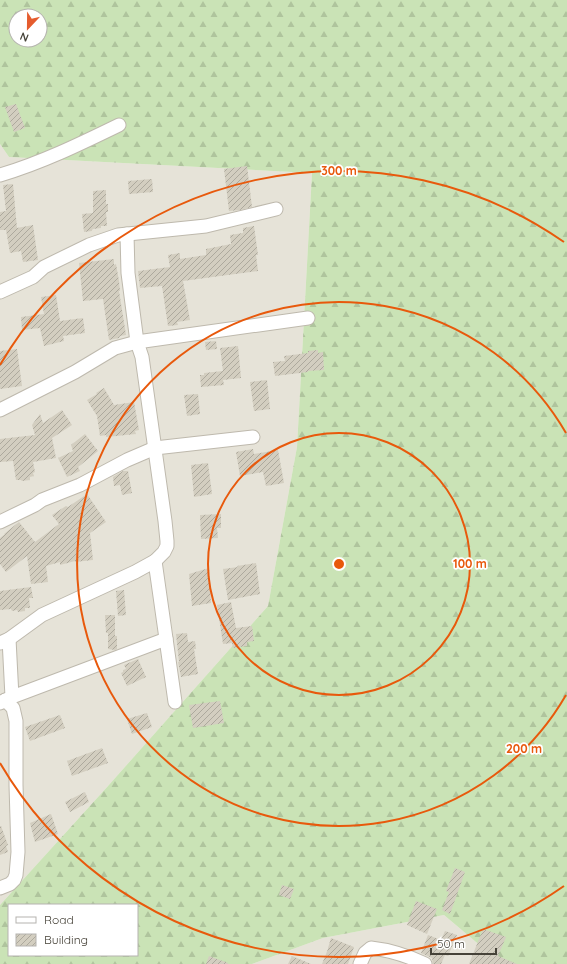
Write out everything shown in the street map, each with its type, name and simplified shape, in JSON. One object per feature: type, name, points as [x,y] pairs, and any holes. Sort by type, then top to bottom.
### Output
[{"type":"street","points":[[0,175],[69,150],[119,125]]},
{"type":"street","points":[[0,292],[33,277],[44,267],[89,245],[118,235],[206,226],[276,210]]},
{"type":"street","points":[[0,888],[10,884],[14,880],[16,875],[18,852],[16,720],[13,708],[5,700],[4,641],[42,615],[135,572],[155,560],[164,552],[167,546],[165,521],[142,357],[137,342],[128,273],[127,234]]},
{"type":"street","points":[[0,410],[75,372],[115,348],[137,342],[308,318]]},
{"type":"street","points":[[0,522],[42,500],[80,485],[127,460],[155,448],[253,437]]},
{"type":"street","points":[[155,560],[175,702]]},
{"type":"street","points":[[5,700],[166,639]]},
{"type":"street","points":[[360,964],[365,953],[371,948],[397,952],[425,964]]},
{"type":"shaded area","points":[[0,144],[9,157],[312,173],[297,447],[268,606],[0,905]]},
{"type":"shaded area","points":[[444,915],[502,964],[252,964],[323,938]]},
{"type":"green space","points":[[0,0],[567,0],[567,964],[502,964],[444,915],[323,938],[252,964],[0,964],[0,905],[268,606],[297,447],[312,173],[9,157],[0,144]]},
{"type":"building","points":[[16,104],[25,128],[14,132],[5,107]]},
{"type":"building","points":[[247,166],[252,207],[229,211],[224,169]]},
{"type":"building","points":[[152,179],[153,192],[129,194],[128,181]]},
{"type":"building","points":[[13,184],[17,228],[33,225],[38,260],[23,262],[21,251],[10,253],[6,230],[0,230],[0,212],[6,211],[3,185]]},
{"type":"building","points":[[106,190],[106,204],[108,204],[108,212],[106,212],[107,226],[101,226],[101,228],[84,232],[82,214],[93,213],[93,191]]},
{"type":"building","points":[[254,226],[258,255],[256,255],[258,271],[183,281],[190,320],[177,322],[178,325],[168,326],[162,286],[140,288],[138,271],[170,267],[168,255],[180,253],[180,259],[206,255],[206,249],[231,244],[230,235],[243,233],[243,228]]},
{"type":"building","points":[[114,259],[114,265],[116,264],[119,281],[119,291],[126,335],[109,340],[103,299],[83,301],[79,263]]},
{"type":"building","points":[[56,295],[60,321],[83,318],[85,333],[63,336],[64,341],[44,346],[40,328],[22,330],[21,317],[44,314],[41,297]]},
{"type":"building","points":[[216,341],[217,349],[206,350],[205,342]]},
{"type":"building","points":[[238,346],[241,378],[223,380],[224,385],[201,387],[200,375],[204,375],[204,373],[223,371],[220,348]]},
{"type":"building","points":[[17,349],[22,386],[0,389],[0,351]]},
{"type":"building","points":[[318,350],[318,353],[323,352],[324,370],[275,376],[273,362],[285,361],[284,356],[308,353],[308,351]]},
{"type":"building","points":[[267,380],[270,409],[254,411],[250,382]]},
{"type":"building","points":[[104,388],[114,405],[134,402],[139,430],[135,431],[136,434],[106,437],[106,435],[100,436],[97,416],[87,400]]},
{"type":"building","points":[[198,394],[200,414],[187,416],[184,395]]},
{"type":"building","points":[[62,410],[72,425],[52,438],[56,458],[33,462],[35,472],[33,473],[34,476],[30,477],[30,480],[16,480],[13,461],[0,462],[0,439],[35,435],[32,425],[40,414],[43,423]]},
{"type":"building","points":[[85,434],[98,451],[78,467],[80,471],[67,477],[58,458],[73,451],[71,445]]},
{"type":"building","points":[[253,449],[254,454],[278,450],[284,483],[266,486],[263,472],[240,476],[236,452]]},
{"type":"building","points":[[208,463],[212,494],[194,497],[191,465]]},
{"type":"building","points":[[123,471],[128,471],[132,493],[122,495],[120,485],[114,486],[113,477]]},
{"type":"building","points":[[87,494],[106,522],[90,533],[93,560],[75,561],[60,565],[60,562],[46,566],[48,582],[31,584],[27,556],[6,572],[0,564],[0,538],[4,534],[19,522],[35,542],[59,524],[52,515],[66,506],[68,507]]},
{"type":"building","points":[[221,514],[221,528],[217,528],[218,538],[201,539],[200,515]]},
{"type":"building","points":[[256,563],[260,594],[228,600],[223,569]]},
{"type":"building","points":[[209,568],[211,603],[192,606],[189,574]]},
{"type":"building","points":[[31,587],[33,598],[29,598],[30,608],[25,608],[25,611],[18,612],[17,610],[12,611],[11,609],[0,610],[0,591]]},
{"type":"building","points":[[124,590],[126,615],[118,616],[116,591]]},
{"type":"building","points":[[231,602],[236,628],[252,626],[254,641],[247,642],[247,646],[233,648],[232,643],[223,644],[217,605]]},
{"type":"building","points":[[105,615],[115,615],[115,636],[117,636],[117,649],[115,650],[108,649],[108,633],[106,633]]},
{"type":"building","points":[[187,633],[188,642],[195,641],[196,649],[194,649],[198,674],[181,677],[178,662],[176,634]]},
{"type":"building","points":[[138,659],[146,677],[127,686],[121,673],[126,669],[124,665]]},
{"type":"building","points":[[220,701],[224,723],[193,728],[189,705]]},
{"type":"building","points":[[147,713],[152,727],[132,734],[127,719]]},
{"type":"building","points":[[60,715],[65,728],[30,741],[25,727]]},
{"type":"building","points":[[102,748],[108,763],[72,776],[67,761]]},
{"type":"building","points":[[85,792],[89,802],[70,812],[65,802]]},
{"type":"building","points":[[51,814],[58,834],[35,842],[30,823]]},
{"type":"building","points":[[0,826],[8,845],[6,846],[8,852],[0,855]]},
{"type":"building","points":[[455,868],[465,872],[450,914],[442,910],[449,892],[446,891]]},
{"type":"building","points":[[282,885],[294,889],[290,899],[279,895]]},
{"type":"building","points":[[416,901],[437,909],[427,934],[407,925]]},
{"type":"building","points":[[483,929],[506,937],[498,956],[517,964],[469,964]]},
{"type":"building","points":[[445,931],[457,935],[448,956],[445,955],[441,964],[433,964],[432,958],[421,953],[428,935],[441,940]]},
{"type":"building","points":[[331,938],[354,947],[348,964],[322,964]]},
{"type":"building","points":[[209,956],[228,963],[228,964],[206,964]]},
{"type":"building","points":[[292,956],[311,964],[288,964]]}]
